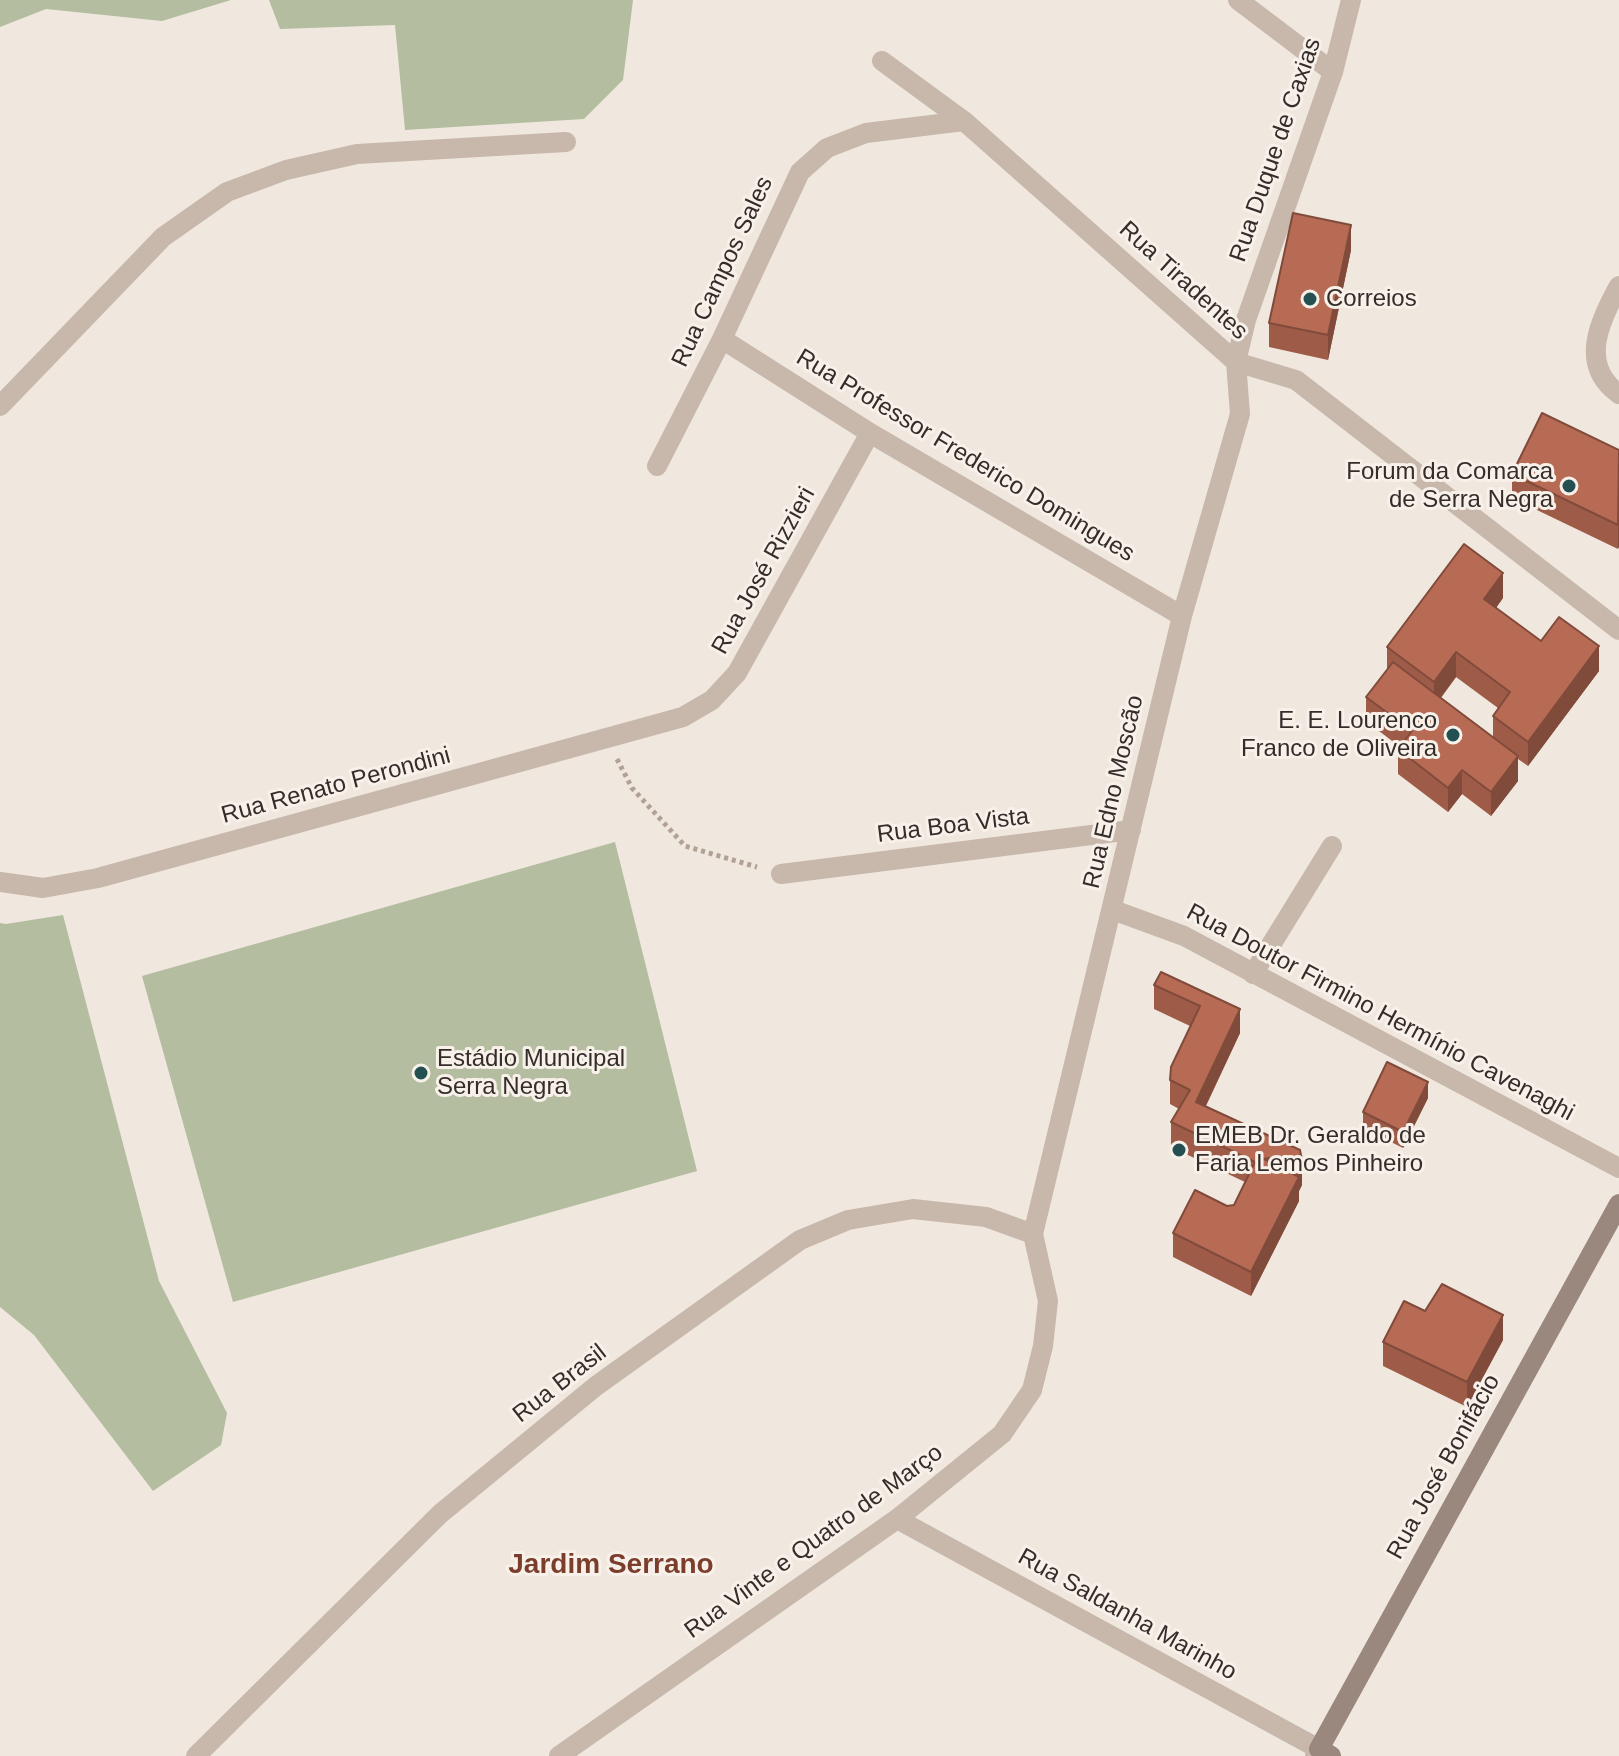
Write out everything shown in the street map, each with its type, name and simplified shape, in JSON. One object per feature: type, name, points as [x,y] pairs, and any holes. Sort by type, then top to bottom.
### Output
[{"type":"main road","name":"Rua José Bonifácio","points":[[1322,1754],[1619,1204]]},
{"type":"street","points":[[1238,0],[1333,72]]},
{"type":"street","name":"Rua Duque de Caxias","points":[[1236,362],[1246,320],[1333,72],[1351,0]]},
{"type":"street","name":"Rua Tiradentes","points":[[882,61],[964,121],[1236,362],[1296,380],[1616,618]]},
{"type":"street","name":"Rua Campos Sales","points":[[657,466],[722,339],[800,172],[827,148],[866,133],[964,121]]},
{"type":"street","points":[[0,406],[163,237],[227,192],[286,170],[357,154],[566,142]]},
{"type":"street","points":[[1619,286],[1603,314],[1595,337],[1595,359],[1599,373],[1619,394]]},
{"type":"street","name":"Rua Professor Frederico Domingues","points":[[722,339],[870,433],[1182,616]]},
{"type":"street","name":"Rua Edno Moscão","points":[[1033,1234],[1182,616],[1240,414],[1236,362]]},
{"type":"street","name":"Rua José Rizzieri","points":[[683,717],[712,700],[737,673],[870,433]]},
{"type":"street","name":"Rua Renato Perondini","points":[[0,882],[43,888],[98,878],[683,717]]},
{"type":"street","name":"Rua Boa Vista","points":[[781,874],[1131,830]]},
{"type":"street","points":[[1253,974],[1332,846]]},
{"type":"street","name":"Rua Doutor Firmino Hermínio Cavenaghi","points":[[1113,910],[1184,936],[1619,1168]]},
{"type":"street","name":"Rua Brasil","points":[[196,1756],[440,1514],[596,1386],[800,1240],[848,1220],[913,1209],[986,1217],[1033,1234]]},
{"type":"street","name":"Rua Vinte e Quatro de Março","points":[[559,1756],[897,1519],[1002,1434],[1032,1390],[1043,1346],[1048,1301],[1033,1234]]},
{"type":"street","name":"Rua Saldanha Marinho","points":[[897,1519],[1322,1754]]},
{"type":"path","points":[[606,738],[632,788],[685,846],[781,874]]},
{"type":"green space","points":[[0,0],[231,0],[162,21],[46,9],[0,27]]},
{"type":"green space","points":[[269,0],[633,0],[623,80],[584,119],[405,130],[395,25],[280,29]]},
{"type":"green space","name":"Estádio Municipal Serra Negra","points":[[615,842],[697,1171],[233,1302],[142,976]]},
{"type":"green space","points":[[63,915],[159,1281],[227,1413],[221,1445],[153,1491],[34,1335],[0,1307],[0,923]]},
{"type":"building","name":"Correios","points":[[1293,213],[1351,225],[1328,335],[1269,323]]},
{"type":"building","name":"Forum da Comarca de Serra Negra","points":[[1542,413],[1619,450],[1618,525],[1512,474]]},
{"type":"building","points":[[1464,544],[1503,573],[1484,599],[1541,641],[1559,617],[1599,646],[1528,742],[1493,716],[1510,692],[1456,652],[1434,682],[1387,647]]},
{"type":"building","points":[[1393,662],[1518,756],[1491,792],[1462,770],[1448,788],[1398,749],[1412,731],[1366,697]]},
{"type":"building","points":[[1161,972],[1240,1009],[1196,1102],[1300,1150],[1302,1160],[1297,1171],[1269,1158],[1264,1159],[1299,1177],[1251,1272],[1173,1233],[1195,1190],[1227,1206],[1234,1205],[1255,1162],[1171,1122],[1190,1090],[1170,1080],[1171,1067],[1200,1006],[1154,985]]},
{"type":"building","points":[[1387,1062],[1428,1082],[1403,1132],[1363,1112]]},
{"type":"building","points":[[1442,1284],[1503,1315],[1467,1382],[1383,1342],[1404,1301],[1425,1311]]},
{"type":"place","name":"Correios","points":[[1310,299]]},
{"type":"place","name":"Forum da Comarca de Serra Negra","points":[[1569,486]]},
{"type":"place","name":"E. E. Lourenco Franco de Oliveira","points":[[1453,735]]},
{"type":"place","name":"Estádio Municipal Serra Negra","points":[[421,1073]]},
{"type":"place","name":"EMEB Dr. Geraldo de Faria Lemos Pinheiro","points":[[1179,1150]]},
{"type":"district","name":"Jardim Serrano","points":[[611,1565]]}]
